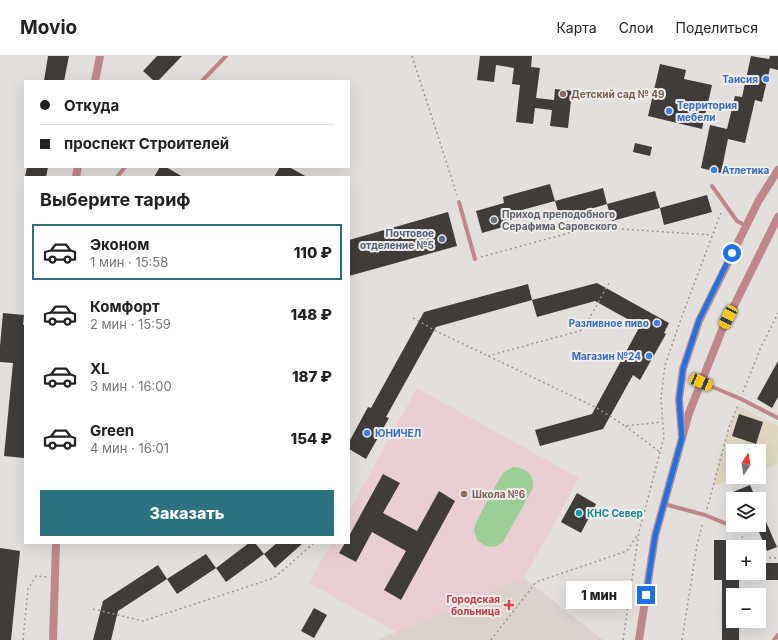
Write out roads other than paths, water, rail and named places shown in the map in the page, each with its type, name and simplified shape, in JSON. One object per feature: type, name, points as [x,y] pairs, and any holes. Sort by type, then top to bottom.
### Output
[{"type":"street","points":[[95,80],[100,56]]},
{"type":"street","points":[[682,438],[679,399],[683,369],[699,320],[759,200],[778,170]]},
{"type":"street","points":[[639,640],[655,536],[689,413],[722,330],[778,217]]},
{"type":"street","points":[[53,640],[56,544]]},
{"type":"lane","points":[[203,80],[226,56]]},
{"type":"lane","points":[[118,176],[124,168]]},
{"type":"lane","points":[[712,186],[737,221],[746,226]]},
{"type":"lane","points":[[459,202],[475,259]]},
{"type":"lane","points":[[701,382],[741,398],[778,418]]},
{"type":"lane","points":[[664,504],[705,515],[726,524]]},
{"type":"lane","points":[[774,640],[778,635]]},
{"type":"place","name":"Таисия","points":[[766,79]]},
{"type":"place","name":"Детский сад № 49","points":[[563,94]]},
{"type":"place","name":"Территория мебели","points":[[669,111]]},
{"type":"place","name":"Атлетика","points":[[714,170]]},
{"type":"place","name":"Приход преподобного Серафима Саровского","points":[[494,220]]},
{"type":"place","name":"Почтовое отделение №5","points":[[442,239]]},
{"type":"place","name":"Разливное пиво","points":[[657,323]]},
{"type":"place","name":"Магазин №24","points":[[649,356]]},
{"type":"place","name":"ЮНИЧЕЛ","points":[[367,433]]},
{"type":"place","name":"Школа №6","points":[[464,494]]},
{"type":"place","name":"КНС Север","points":[[579,513]]},
{"type":"place","name":"Городская больница","points":[[509,605]]}]
